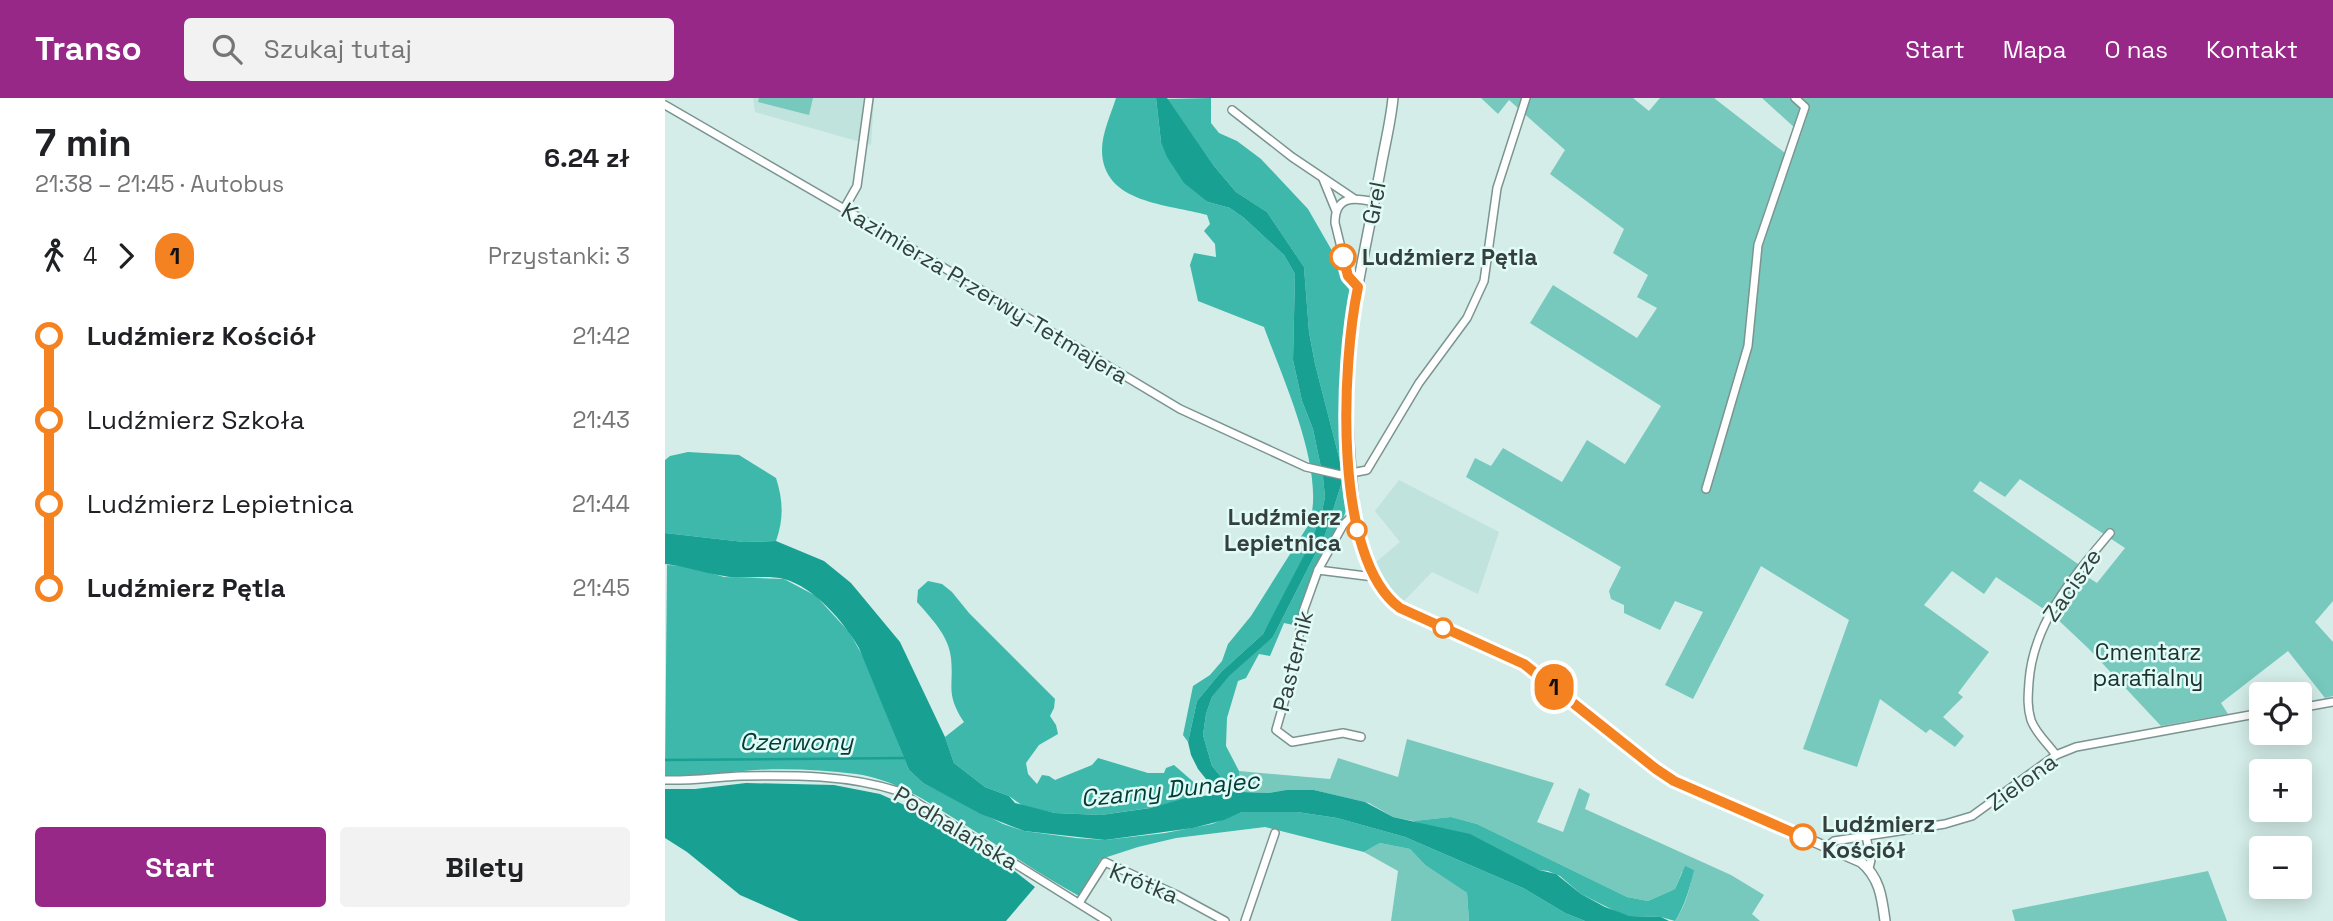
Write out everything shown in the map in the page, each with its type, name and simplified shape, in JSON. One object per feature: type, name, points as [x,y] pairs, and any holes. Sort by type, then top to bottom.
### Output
[{"type":"street","points":[[844,209],[857,186],[866,136],[869,98]]},
{"type":"street","name":"Grel","points":[[1348,475],[1346,389],[1351,329],[1392,98]]},
{"type":"street","points":[[1526,98],[1497,188],[1484,281],[1467,318],[1419,383],[1369,466],[1364,472],[1348,475],[1359,540],[1374,577],[1387,597],[1400,608],[1524,664],[1664,775],[1688,788],[1854,858],[1869,868],[1881,892],[1885,921]]},
{"type":"street","points":[[1706,489],[1748,346],[1758,245],[1805,107],[1795,98]]},
{"type":"street","name":"Kazimierza Przerwy-Tetmajera","points":[[665,105],[1180,409],[1296,464],[1348,475]]},
{"type":"street","points":[[1232,110],[1322,179],[1353,198],[1374,202]]},
{"type":"street","points":[[1322,179],[1336,211],[1335,223],[1348,276],[1358,287]]},
{"type":"street","points":[[1336,211],[1344,202],[1353,198]]},
{"type":"street","name":"Pasternik","points":[[1354,514],[1343,525],[1318,570],[1304,609],[1291,678],[1276,730],[1292,742],[1343,733],[1361,737]]},
{"type":"street","name":"Zacisze","points":[[2056,755],[2032,723],[2028,705],[2030,672],[2039,636],[2051,612],[2109,533]]},
{"type":"street","points":[[1318,570],[1374,577]]},
{"type":"street","points":[[2312,706],[2333,702]]},
{"type":"street","name":"Zielona","points":[[1826,846],[1834,841],[1945,824],[1972,816],[2056,755],[2076,747],[2249,715]]},
{"type":"street","name":"Podhalańska","points":[[665,780],[798,776],[852,779],[898,791],[1107,921]]},
{"type":"street","points":[[1245,921],[1275,832]]},
{"type":"street","points":[[1866,836],[1871,860],[1869,868]]},
{"type":"street","name":"Krótka","points":[[1079,904],[1105,862],[1177,895],[1225,921]]},
{"type":"shaded area","points":[[753,98],[874,98],[871,145],[755,112]]},
{"type":"shaded area","points":[[1116,98],[1156,98],[1161,142],[1208,202],[1230,208],[1244,218],[1284,255],[1295,274],[1293,360],[1302,401],[1313,429],[1323,477],[1325,497],[1322,511],[1311,542],[1285,595],[1263,634],[1221,672],[1197,701],[1188,742],[1183,735],[1193,686],[1210,675],[1222,661],[1228,644],[1251,616],[1309,524],[1313,503],[1312,479],[1300,425],[1264,327],[1198,301],[1190,265],[1194,253],[1216,257],[1215,244],[1204,231],[1210,224],[1207,215],[1140,199],[1113,181],[1105,168],[1102,144]]},
{"type":"shaded area","points":[[1156,98],[1167,98],[1214,166],[1236,192],[1267,212],[1304,267],[1309,332],[1341,465],[1342,482],[1325,535],[1273,637],[1229,676],[1212,697],[1203,735],[1212,766],[1222,778],[1242,792],[1314,790],[1365,802],[1393,817],[1470,834],[1539,870],[1556,874],[1581,894],[1605,907],[1630,916],[1661,917],[1669,921],[1585,921],[1565,913],[1523,888],[1405,837],[1337,818],[1297,812],[1242,812],[1193,828],[1105,840],[1024,831],[981,814],[923,783],[909,770],[859,648],[837,617],[817,597],[784,579],[731,577],[665,564],[665,533],[744,542],[776,541],[824,561],[851,583],[900,642],[945,737],[954,763],[985,787],[1009,796],[1015,803],[1055,813],[1101,815],[1218,794],[1198,769],[1188,742],[1197,701],[1221,672],[1263,634],[1311,542],[1325,497],[1313,429],[1302,401],[1293,360],[1295,274],[1284,255],[1244,218],[1230,208],[1208,202],[1184,183],[1167,157],[1161,142]]},
{"type":"shaded area","points":[[1211,98],[1211,123],[1219,133],[1237,141],[1261,159],[1308,209],[1352,294],[1343,358],[1344,455],[1341,465],[1309,332],[1304,267],[1267,212],[1236,192],[1214,166],[1167,99]]},
{"type":"shaded area","points":[[688,452],[739,455],[776,478],[782,509],[776,541],[744,542],[665,533],[665,460],[670,456]]},
{"type":"shaded area","points":[[1399,480],[1499,532],[1478,594],[1432,572],[1403,602],[1392,593],[1375,563],[1400,542],[1375,511]]},
{"type":"shaded area","points":[[1342,482],[1348,501],[1345,512],[1324,554],[1298,626],[1284,623],[1270,656],[1259,654],[1246,678],[1238,681],[1227,718],[1226,746],[1239,771],[1242,792],[1222,778],[1212,766],[1203,735],[1206,714],[1212,697],[1228,676],[1273,637],[1325,535]]},
{"type":"shaded area","points":[[667,565],[686,566],[724,577],[784,579],[816,596],[849,632],[864,658],[909,770],[923,783],[1003,824],[1024,831],[1105,840],[1212,824],[1242,812],[1297,812],[1337,818],[1405,837],[1523,888],[1565,913],[1585,921],[1469,921],[1467,893],[1425,865],[1410,849],[1380,843],[1364,852],[1265,827],[1176,838],[1101,859],[1079,896],[929,803],[882,780],[856,774],[793,769],[665,775]]},
{"type":"shaded area","points":[[928,581],[942,584],[952,592],[969,613],[1055,699],[1050,716],[1058,734],[1039,745],[1026,763],[1028,774],[1037,784],[1042,775],[1055,780],[1092,765],[1098,758],[1148,773],[1164,773],[1166,768],[1174,765],[1197,785],[1204,795],[1149,808],[1101,815],[1055,813],[1023,806],[1009,796],[985,787],[954,763],[945,737],[964,722],[952,697],[951,658],[947,642],[917,602],[918,590]]},
{"type":"shaded area","points":[[746,783],[834,785],[880,794],[918,811],[1003,862],[1035,887],[1006,921],[799,921],[740,895],[687,852],[665,838],[665,789],[695,789]]},
{"type":"shaded area","points":[[1451,817],[1477,824],[1627,897],[1648,901],[1675,889],[1685,866],[1694,870],[1689,890],[1675,921],[1661,917],[1630,916],[1581,894],[1560,876],[1413,821]]},
{"type":"green space","points":[[759,98],[813,98],[809,115],[758,102]]},
{"type":"green space","name":"Cmentarz parafialny","points":[[1481,98],[1633,98],[1649,111],[1660,98],[1714,98],[1785,153],[1796,129],[1762,98],[2333,98],[2333,601],[2315,622],[2333,642],[2333,696],[2325,698],[2288,651],[2221,703],[2228,714],[2161,726],[2054,616],[1996,577],[1984,594],[1952,571],[1924,605],[1989,652],[1958,693],[1963,697],[1943,717],[1964,736],[1955,747],[1930,729],[1926,733],[1880,699],[1857,767],[1803,749],[1849,620],[1761,566],[1693,699],[1665,685],[1703,612],[1675,601],[1660,630],[1624,613],[1624,605],[1611,599],[1609,591],[1621,567],[1466,477],[1475,458],[1491,466],[1503,448],[1562,482],[1587,440],[1625,464],[1661,406],[1530,323],[1553,285],[1637,338],[1657,308],[1637,297],[1648,275],[1613,253],[1624,229],[1550,174],[1565,150],[1509,100],[1498,114]],"holes":[[[2020,479],[2125,548],[2097,583],[2083,574],[2083,569],[2078,564],[1973,491],[1980,481],[2005,497]]]},
{"type":"green space","points":[[1407,739],[1554,783],[1537,822],[1563,832],[1579,788],[1590,794],[1585,809],[1731,875],[1764,895],[1752,914],[1760,921],[1675,921],[1687,896],[1693,869],[1682,872],[1675,889],[1648,901],[1627,897],[1477,824],[1451,817],[1413,821],[1393,817],[1369,803],[1314,790],[1242,792],[1239,771],[1330,779],[1338,758],[1398,777]]},
{"type":"green space","points":[[1380,843],[1410,849],[1425,865],[1467,893],[1469,921],[1391,921],[1398,871],[1364,852]]},
{"type":"green space","points":[[2208,871],[2227,921],[2015,921],[2012,910]]},
{"type":"waterway","name":"Czerwony","points":[[665,760],[907,758]]},
{"type":"bus line","name":"1","points":[[1343,257],[1348,276],[1358,287],[1346,389],[1355,522],[1361,548],[1383,593],[1400,608],[1524,664],[1674,781],[1803,837]]},
{"type":"place","name":"Ludźmierz Pętla","points":[[1343,257]]},
{"type":"place","name":"Ludźmierz Lepietnica","points":[[1357,530]]},
{"type":"place","name":"Ludźmierz Kościół","points":[[1803,837]]},
{"type":"water label","name":"Czarny Dunajec","points":[[1170,789]]}]
